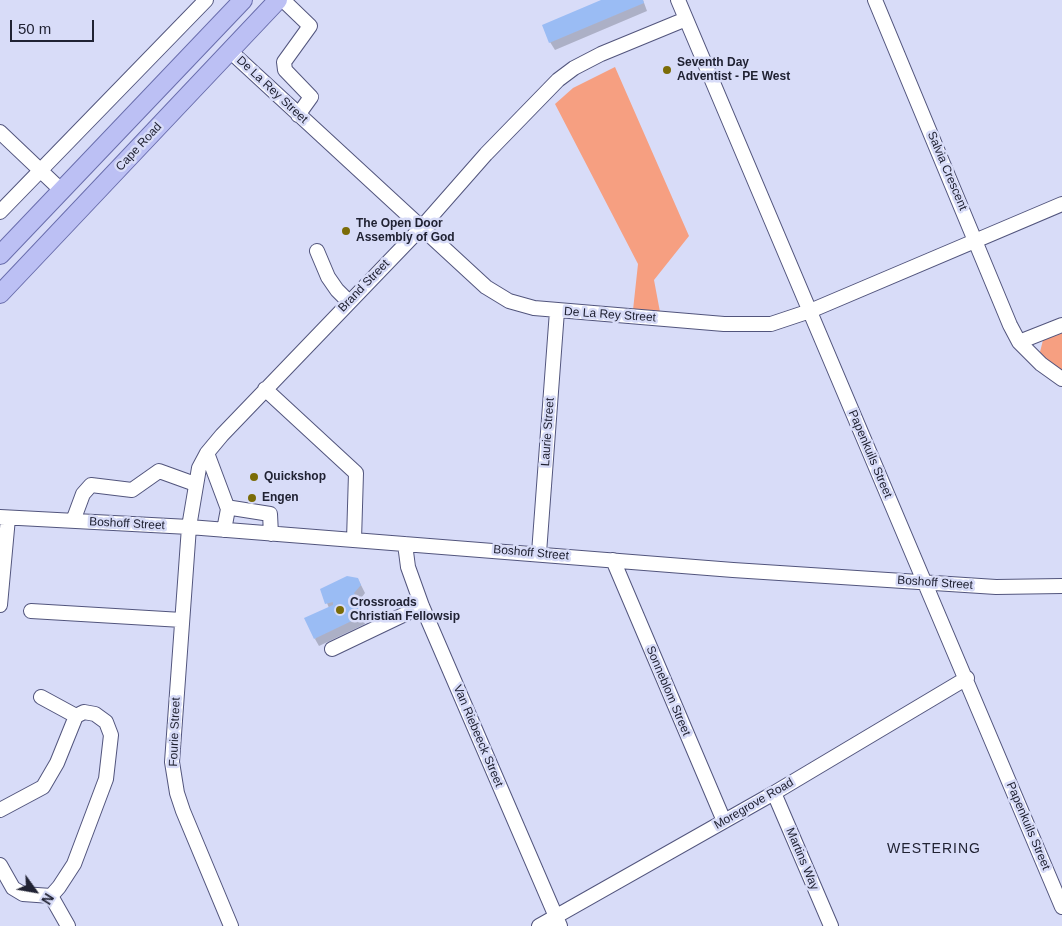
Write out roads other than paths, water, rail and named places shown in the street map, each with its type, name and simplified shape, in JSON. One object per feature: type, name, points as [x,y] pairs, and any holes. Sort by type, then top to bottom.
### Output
[{"type":"main road","points":[[0,255],[243,0]]},
{"type":"main road","name":"Cape Road","points":[[0,294],[278,0]]},
{"type":"street","points":[[0,212],[206,0]]},
{"type":"street","points":[[283,0],[310,26],[284,62],[284,70],[311,97],[311,100],[298,115]]},
{"type":"street","name":"Papenkuils Street","points":[[678,0],[1059,892],[1062,907]]},
{"type":"street","name":"Salvia Crescent","points":[[875,0],[1019,342],[1041,364],[1062,378]]},
{"type":"street","name":"Brand Street","points":[[190,527],[195,484],[199,468],[207,454],[265,389],[421,228],[486,154],[558,80],[574,68],[601,54],[686,19]]},
{"type":"street","name":"De La Rey Street","points":[[230,51],[421,228],[497,295],[519,304],[557,311],[750,325],[771,324],[810,311],[1062,204]]},
{"type":"street","points":[[0,132],[61,190]]},
{"type":"street","points":[[317,252],[328,277],[349,302]]},
{"type":"street","name":"Laurie Street","points":[[539,553],[557,311]]},
{"type":"street","points":[[1019,342],[1062,325]]},
{"type":"street","points":[[265,389],[356,473],[354,540]]},
{"type":"street","points":[[207,454],[228,509],[224,530]]},
{"type":"street","points":[[73,521],[83,494],[91,485],[132,490],[159,471],[195,484]]},
{"type":"street","points":[[228,509],[269,513],[272,516],[271,534]]},
{"type":"street","points":[[0,605],[4,517]]},
{"type":"street","name":"Boshoff Street","points":[[4,517],[190,527],[613,560],[996,587],[1062,586]]},
{"type":"street","name":"Fourie Street","points":[[190,527],[172,737],[174,778],[183,812],[232,926]]},
{"type":"street","name":"Van Riebeeck Street","points":[[405,544],[408,567],[422,606],[558,921]]},
{"type":"street","name":"Sonneblom Street","points":[[613,560],[724,821]]},
{"type":"street","points":[[332,649],[422,606]]},
{"type":"street","points":[[30,611],[182,620]]},
{"type":"street","name":"Moregrove Road","points":[[539,926],[558,921],[967,678]]},
{"type":"street","points":[[41,697],[76,716]]},
{"type":"street","points":[[0,810],[42,787],[57,764],[76,716],[84,712],[95,714],[106,722],[110,735],[110,755],[106,779],[78,856],[69,874],[51,896]]},
{"type":"street","name":"Martins Way","points":[[774,793],[830,926]]},
{"type":"street","points":[[0,865],[17,891],[33,896],[51,896]]},
{"type":"street","points":[[51,896],[68,926]]},
{"type":"place","name":"Seventh Day Adventist - PE West","points":[[667,70]]},
{"type":"place","name":"The Open Door Assembly of God","points":[[346,231]]},
{"type":"place","name":"Quickshop","points":[[254,477]]},
{"type":"place","name":"Engen","points":[[252,498]]},
{"type":"place","name":"Crossroads Christian Fellowsip","points":[[340,610]]},
{"type":"district","name":"WESTERING","points":[[934,849]]}]
